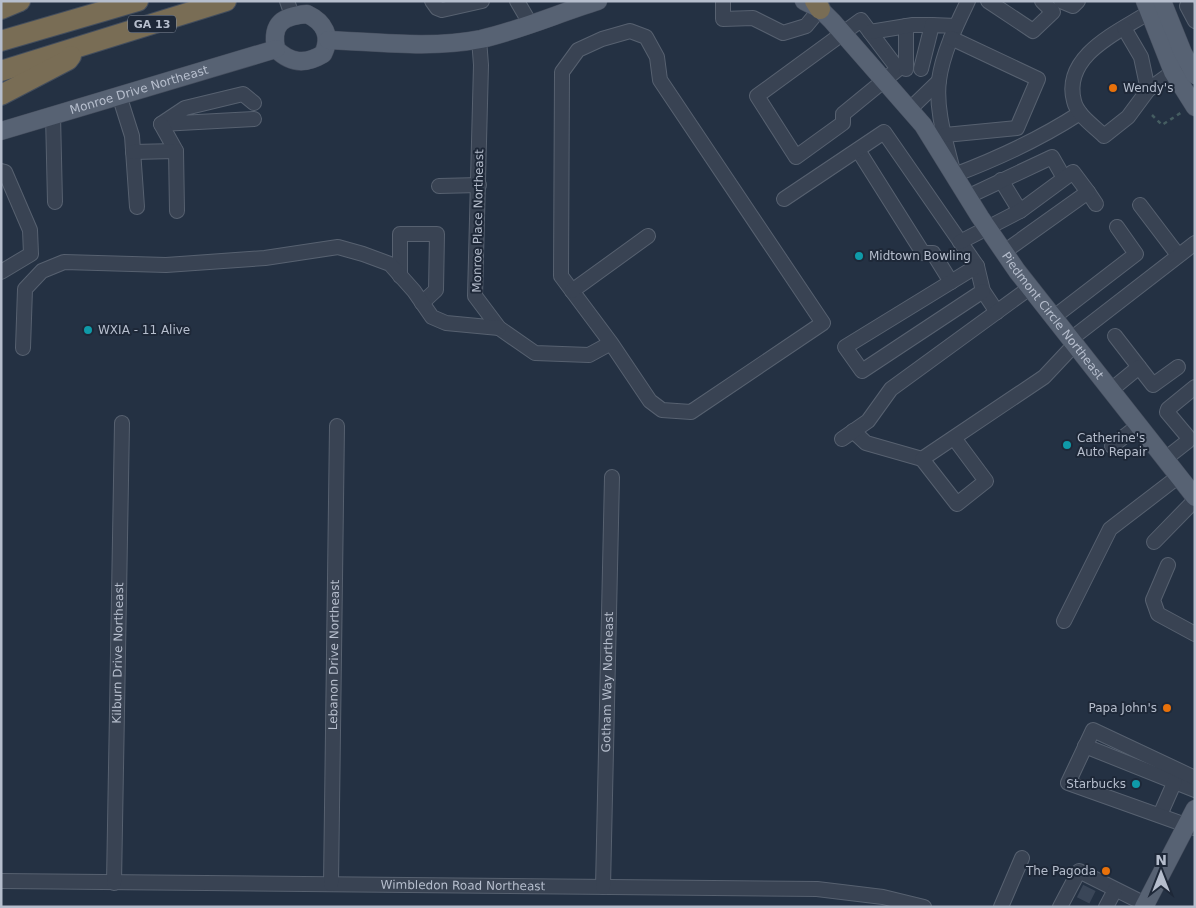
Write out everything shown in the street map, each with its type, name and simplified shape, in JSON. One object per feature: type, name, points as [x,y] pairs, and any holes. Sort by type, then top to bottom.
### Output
[{"type":"highway","points":[[1,9],[20,1]]},
{"type":"highway","name":"GA 13","points":[[1,41],[138,1]]},
{"type":"highway","name":"GA 13","points":[[1,70],[226,1]]},
{"type":"highway","points":[[1,95],[68,60],[77,47]]},
{"type":"main road","points":[[328,40],[438,44],[479,39],[531,25],[572,6],[598,1]]},
{"type":"main road","points":[[1162,1],[1183,53],[1195,75]]},
{"type":"main road","points":[[813,4],[843,33],[896,73],[910,109]]},
{"type":"main road","points":[[1147,7],[1188,110]]},
{"type":"main road","points":[[290,8],[318,19],[325,29],[328,40],[323,54],[307,62],[285,58],[276,49],[275,31],[290,8]]},
{"type":"main road","name":"Monroe Drive Northeast","points":[[1,131],[276,49]]},
{"type":"main road","name":"Piedmont Circle Northeast","points":[[910,109],[923,125],[967,196],[1030,288],[1195,498]]},
{"type":"main road","points":[[1145,906],[1191,826],[1195,809]]},
{"type":"street","points":[[432,1],[437,8],[442,10],[482,1]]},
{"type":"street","points":[[517,1],[531,25]]},
{"type":"street","points":[[723,1],[723,19],[753,18],[783,33],[806,26],[813,4]]},
{"type":"street","points":[[968,1],[954,32],[940,76],[940,102],[954,174],[993,161],[1042,137],[1080,112]]},
{"type":"street","points":[[988,1],[1033,32],[1053,12],[1042,1]]},
{"type":"street","points":[[1061,1],[1073,6],[1078,1]]},
{"type":"street","points":[[1187,6],[1195,21]]},
{"type":"street","points":[[1147,7],[1124,28],[1079,62],[1073,80],[1074,101],[1080,112],[1104,136],[1128,117],[1148,90],[1173,72]]},
{"type":"street","points":[[896,73],[861,20],[757,96],[796,157],[843,123],[843,114],[896,73],[921,69],[940,76]]},
{"type":"street","points":[[921,69],[932,25]]},
{"type":"street","points":[[870,32],[906,26],[932,25],[954,32],[1038,79],[1016,128],[945,135]]},
{"type":"street","points":[[896,73],[906,26]]},
{"type":"street","points":[[1124,28],[1141,57],[1148,90]]},
{"type":"street","points":[[630,32],[646,37],[657,57],[660,80],[823,323],[691,412],[662,410],[650,401],[611,343],[561,276],[562,72],[578,50],[602,39],[630,32]]},
{"type":"street","name":"Monroe Place Northeast","points":[[479,39],[481,65],[475,296],[499,328],[535,353],[589,355],[611,343]]},
{"type":"street","points":[[910,109],[940,76]]},
{"type":"street","points":[[161,124],[184,108],[243,94],[254,103]]},
{"type":"street","points":[[120,95],[132,136],[137,207]]},
{"type":"street","points":[[923,125],[935,112],[940,102]]},
{"type":"street","points":[[53,115],[55,202]]},
{"type":"street","points":[[161,124],[254,118]]},
{"type":"street","points":[[161,124],[176,151],[177,211]]},
{"type":"street","points":[[784,199],[884,132],[977,266],[983,291],[997,312]]},
{"type":"street","points":[[858,150],[923,253],[933,253],[951,282]]},
{"type":"street","points":[[133,152],[176,151]]},
{"type":"street","points":[[967,196],[1052,157],[1064,178]]},
{"type":"street","points":[[1,171],[5,172],[30,230],[31,254],[1,272]]},
{"type":"street","points":[[960,242],[1020,211],[1073,172],[1096,204]]},
{"type":"street","points":[[1001,180],[1020,211]]},
{"type":"street","points":[[439,186],[479,185]]},
{"type":"street","points":[[1004,252],[1088,192]]},
{"type":"street","points":[[1140,205],[1178,255]]},
{"type":"street","points":[[1054,317],[1136,254],[1116,227]]},
{"type":"street","points":[[400,276],[400,234],[436,234],[436,290],[422,303]]},
{"type":"street","points":[[572,291],[648,236]]},
{"type":"street","points":[[922,459],[1044,377],[1073,342],[1195,243]]},
{"type":"street","points":[[22,348],[25,288],[42,271],[64,262],[166,266],[265,258],[338,247],[390,264],[432,317],[446,323],[499,328]]},
{"type":"street","points":[[977,266],[846,347],[862,371],[983,291]]},
{"type":"street","points":[[954,438],[986,481],[957,504],[922,459],[866,443],[847,435],[868,422],[891,389],[1030,288]]},
{"type":"street","points":[[1115,336],[1153,386],[1178,367]]},
{"type":"street","points":[[1111,390],[1139,367]]},
{"type":"street","points":[[1165,459],[1188,441],[1188,437],[1167,412],[1168,408],[1195,387]]},
{"type":"street","name":"Kilburn Drive Northeast","points":[[114,882],[122,423]]},
{"type":"street","points":[[1112,446],[1139,425]]},
{"type":"street","name":"Lebanon Drive Northeast","points":[[331,884],[337,426]]},
{"type":"street","points":[[1064,620],[1110,529],[1179,476]]},
{"type":"street","name":"Gotham Way Northeast","points":[[603,887],[612,477]]},
{"type":"street","points":[[1154,542],[1195,498]]},
{"type":"street","points":[[1168,565],[1153,600],[1158,614],[1195,634]]},
{"type":"street","points":[[1191,826],[1068,783],[1093,730],[1195,778]]},
{"type":"street","points":[[1085,746],[1195,790]]},
{"type":"street","points":[[1160,815],[1175,782]]},
{"type":"street","points":[[1001,907],[1022,858]]},
{"type":"street","points":[[1060,907],[1076,888],[1079,871],[1145,906]]},
{"type":"street","name":"Wimbledon Road Northeast","points":[[1,881],[817,889],[884,896],[924,907]]},
{"type":"street","points":[[1104,904],[1115,890]]},
{"type":"path","points":[[1152,115],[1162,125],[1188,110]]},
{"type":"tunnel","points":[[1080,891],[1098,900]]},
{"type":"place","name":"Wendy's","points":[[1113,88]]},
{"type":"place","name":"Midtown Bowling","points":[[859,256]]},
{"type":"place","name":"WXIA - 11 Alive","points":[[88,330]]},
{"type":"place","name":"Catherine's Auto Repair","points":[[1067,445]]},
{"type":"place","name":"Papa John's","points":[[1167,708]]},
{"type":"place","name":"Starbucks","points":[[1136,784]]},
{"type":"place","name":"The Pagoda","points":[[1106,871]]}]
